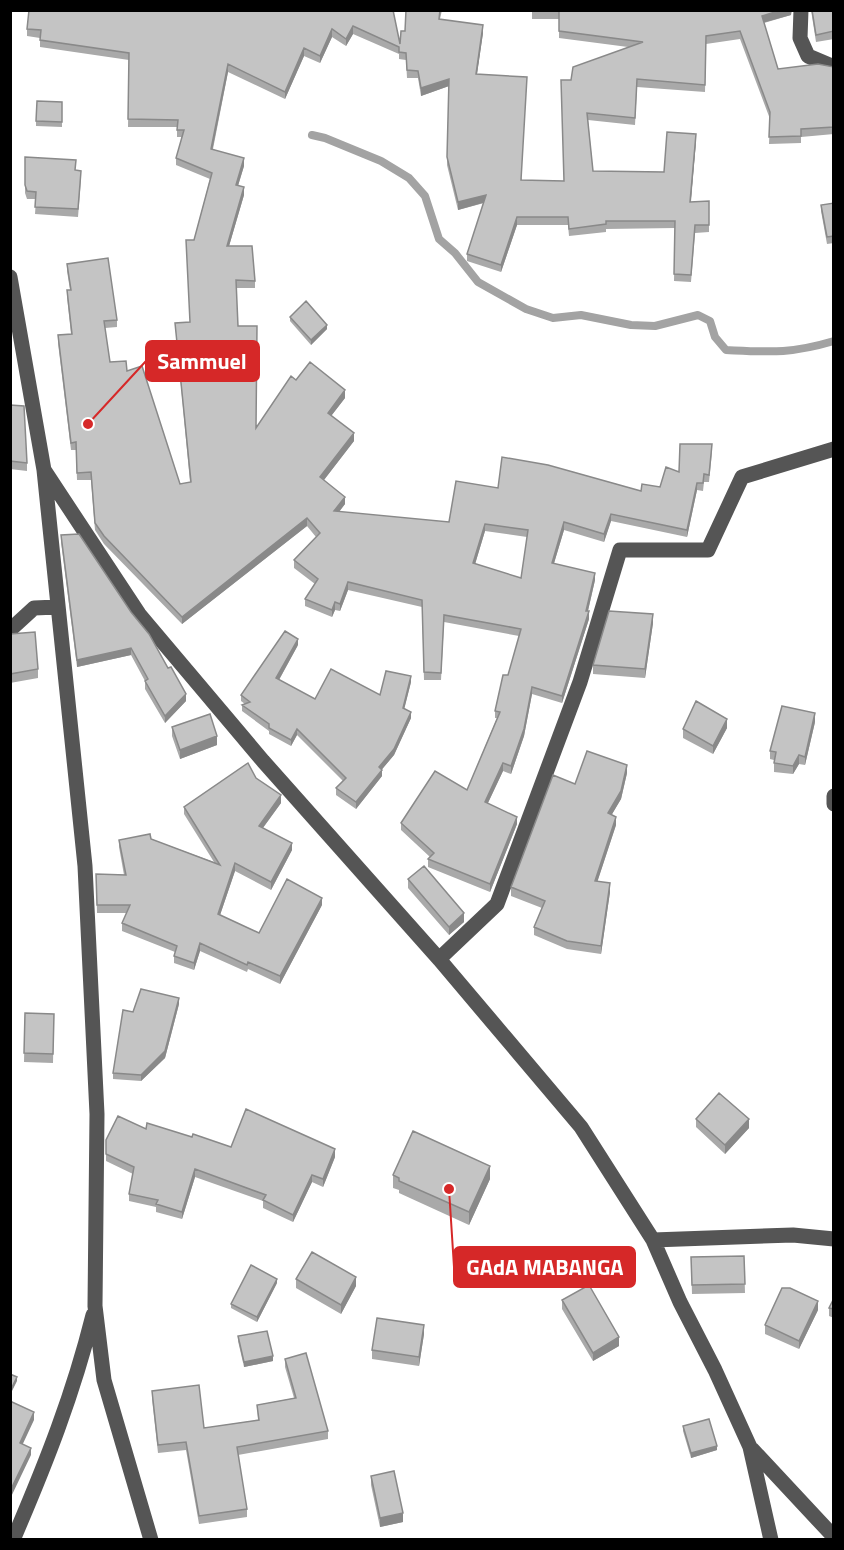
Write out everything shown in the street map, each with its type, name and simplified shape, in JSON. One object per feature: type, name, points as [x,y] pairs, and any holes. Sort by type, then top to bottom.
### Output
[{"type":"street","points":[[801,10],[800,38],[808,56],[834,66]]},
{"type":"street","points":[[10,277],[44,470],[85,867],[97,1114],[95,1306],[104,1380],[151,1539]]},
{"type":"street","points":[[439,958],[497,904],[580,682],[620,550],[708,550],[742,477],[834,449]]},
{"type":"street","points":[[44,470],[139,614],[262,761],[439,958],[581,1127],[654,1240],[750,1447],[771,1539]]},
{"type":"street","points":[[10,630],[34,608],[57,607]]},
{"type":"street","points":[[834,796],[834,804]]},
{"type":"street","points":[[808,1237],[834,1232]]},
{"type":"street","points":[[654,1240],[808,1237],[834,1239]]},
{"type":"street","points":[[13,1539],[47,1460],[77,1379],[95,1306]]},
{"type":"street","points":[[750,1447],[834,1537]]},
{"type":"building","points":[[29,10],[393,10],[400,44],[401,31],[405,31],[406,10],[440,10],[439,19],[483,25],[476,74],[527,77],[521,180],[564,181],[561,80],[571,80],[573,67],[643,42],[559,31],[559,11],[532,10],[781,10],[762,16],[778,69],[818,64],[834,67],[834,127],[801,129],[801,136],[769,137],[770,112],[740,31],[706,36],[705,85],[637,79],[635,118],[587,113],[593,171],[664,172],[667,132],[696,134],[690,202],[709,201],[709,225],[695,225],[691,275],[674,274],[675,221],[606,221],[606,224],[569,229],[568,217],[517,217],[501,265],[467,254],[486,195],[458,202],[447,157],[449,79],[421,88],[418,71],[407,70],[406,53],[399,52],[399,47],[353,26],[346,39],[332,29],[320,56],[304,48],[285,92],[228,64],[211,149],[244,158],[236,185],[244,187],[227,246],[252,246],[255,281],[236,280],[238,326],[257,326],[256,428],[291,376],[296,380],[310,362],[345,390],[328,413],[354,433],[320,477],[345,497],[334,511],[449,522],[456,481],[498,488],[502,457],[548,465],[641,491],[642,484],[660,487],[666,467],[679,472],[680,444],[712,444],[709,475],[704,474],[703,483],[697,483],[687,530],[611,514],[604,534],[564,522],[552,563],[595,573],[586,611],[589,611],[562,696],[532,687],[524,729],[511,766],[503,763],[485,802],[517,817],[490,884],[428,859],[434,853],[401,823],[435,771],[467,790],[500,712],[495,711],[503,675],[508,675],[521,629],[444,615],[441,673],[424,672],[422,600],[348,582],[340,604],[335,602],[332,610],[305,599],[318,579],[294,560],[320,533],[307,518],[182,617],[104,536],[95,523],[91,472],[77,473],[76,442],[71,443],[58,335],[72,334],[67,290],[71,290],[67,264],[108,258],[117,320],[104,321],[110,362],[126,361],[127,371],[142,366],[180,484],[191,482],[175,323],[190,322],[186,240],[194,240],[212,173],[176,158],[184,130],[177,130],[178,120],[128,119],[129,53],[40,40],[41,30],[27,29]],"holes":[[[485,524],[528,530],[521,578],[473,563]]]},
{"type":"building","points":[[812,10],[834,10],[834,31],[816,35]]},
{"type":"building","points":[[37,101],[62,102],[62,122],[36,121]]},
{"type":"building","points":[[25,157],[76,160],[75,170],[81,171],[78,209],[35,207],[36,192],[27,191],[25,185]]},
{"type":"building","points":[[834,203],[834,236],[827,237],[821,205]]},
{"type":"building","points":[[306,301],[327,325],[311,340],[290,317]]},
{"type":"building","points":[[10,405],[24,406],[27,463],[10,461]]},
{"type":"building","points":[[79,534],[131,612],[149,634],[186,694],[165,716],[145,681],[148,679],[131,648],[77,660],[61,535]]},
{"type":"building","points":[[609,611],[653,614],[645,669],[593,665]]},
{"type":"building","points":[[285,631],[298,639],[276,678],[315,699],[331,669],[380,695],[386,671],[411,676],[403,708],[411,712],[394,749],[379,767],[382,770],[356,802],[336,788],[346,778],[297,729],[291,740],[269,728],[269,724],[242,705],[250,702],[241,695]]},
{"type":"building","points":[[35,632],[38,669],[10,674],[10,634]]},
{"type":"building","points":[[696,701],[727,719],[713,746],[683,729]]},
{"type":"building","points":[[782,706],[815,713],[805,757],[799,755],[793,766],[774,763],[776,752],[770,751]]},
{"type":"building","points":[[210,714],[217,736],[180,750],[172,727]]},
{"type":"building","points":[[587,751],[627,765],[621,791],[608,813],[616,817],[595,881],[610,883],[601,946],[567,941],[534,927],[545,901],[511,887],[553,775],[575,784]]},
{"type":"building","points":[[248,763],[256,778],[281,795],[259,826],[292,843],[271,882],[235,863],[218,914],[259,933],[287,879],[322,898],[280,976],[248,962],[247,965],[200,943],[194,963],[174,956],[177,946],[122,923],[130,905],[97,905],[96,874],[126,875],[119,840],[150,834],[151,839],[220,865],[184,807]]},
{"type":"building","points":[[424,866],[464,913],[449,927],[408,879]]},
{"type":"building","points":[[141,989],[179,998],[165,1051],[141,1075],[113,1073],[123,1010],[133,1012]]},
{"type":"building","points":[[25,1013],[54,1014],[53,1054],[24,1053]]},
{"type":"building","points":[[719,1093],[749,1119],[725,1145],[696,1119]]},
{"type":"building","points":[[246,1109],[335,1149],[323,1179],[312,1175],[293,1215],[263,1200],[266,1195],[195,1169],[182,1212],[156,1204],[158,1200],[129,1194],[134,1167],[106,1154],[106,1140],[118,1116],[146,1129],[147,1123],[192,1137],[193,1134],[231,1147]]},
{"type":"building","points":[[413,1131],[490,1166],[469,1212],[399,1181],[399,1178],[393,1175]]},
{"type":"building","points":[[312,1252],[356,1277],[341,1305],[296,1279]]},
{"type":"building","points":[[744,1256],[745,1284],[692,1285],[691,1257]]},
{"type":"building","points":[[251,1265],[277,1279],[257,1317],[231,1304]]},
{"type":"building","points":[[589,1285],[619,1337],[593,1353],[562,1300]]},
{"type":"building","points":[[782,1288],[790,1288],[818,1301],[799,1341],[765,1325]]},
{"type":"building","points":[[834,1298],[834,1309],[829,1308]]},
{"type":"building","points":[[377,1318],[424,1325],[419,1357],[372,1350]]},
{"type":"building","points":[[267,1331],[273,1356],[244,1362],[238,1336]]},
{"type":"building","points":[[306,1353],[328,1431],[237,1447],[247,1509],[199,1516],[186,1442],[158,1445],[152,1391],[199,1385],[204,1428],[259,1420],[257,1405],[296,1398],[285,1359]]},
{"type":"building","points":[[10,1374],[17,1377],[10,1391]]},
{"type":"building","points":[[12,1402],[34,1412],[20,1443],[31,1448],[10,1491],[10,1404]]},
{"type":"building","points":[[709,1419],[717,1446],[691,1453],[683,1426]]},
{"type":"building","points":[[394,1471],[403,1513],[380,1518],[371,1476]]},
{"type":"waterway","points":[[312,135],[381,161],[409,178],[425,196],[439,239],[455,253],[478,282],[526,309],[553,318],[581,315],[631,325],[655,326],[698,315],[710,321],[715,337],[726,350],[780,351],[834,341]]},
{"type":"place","name":"Sammuel","points":[[88,424]]},
{"type":"place","name":"GAdA MABANGA","points":[[449,1189]]}]
